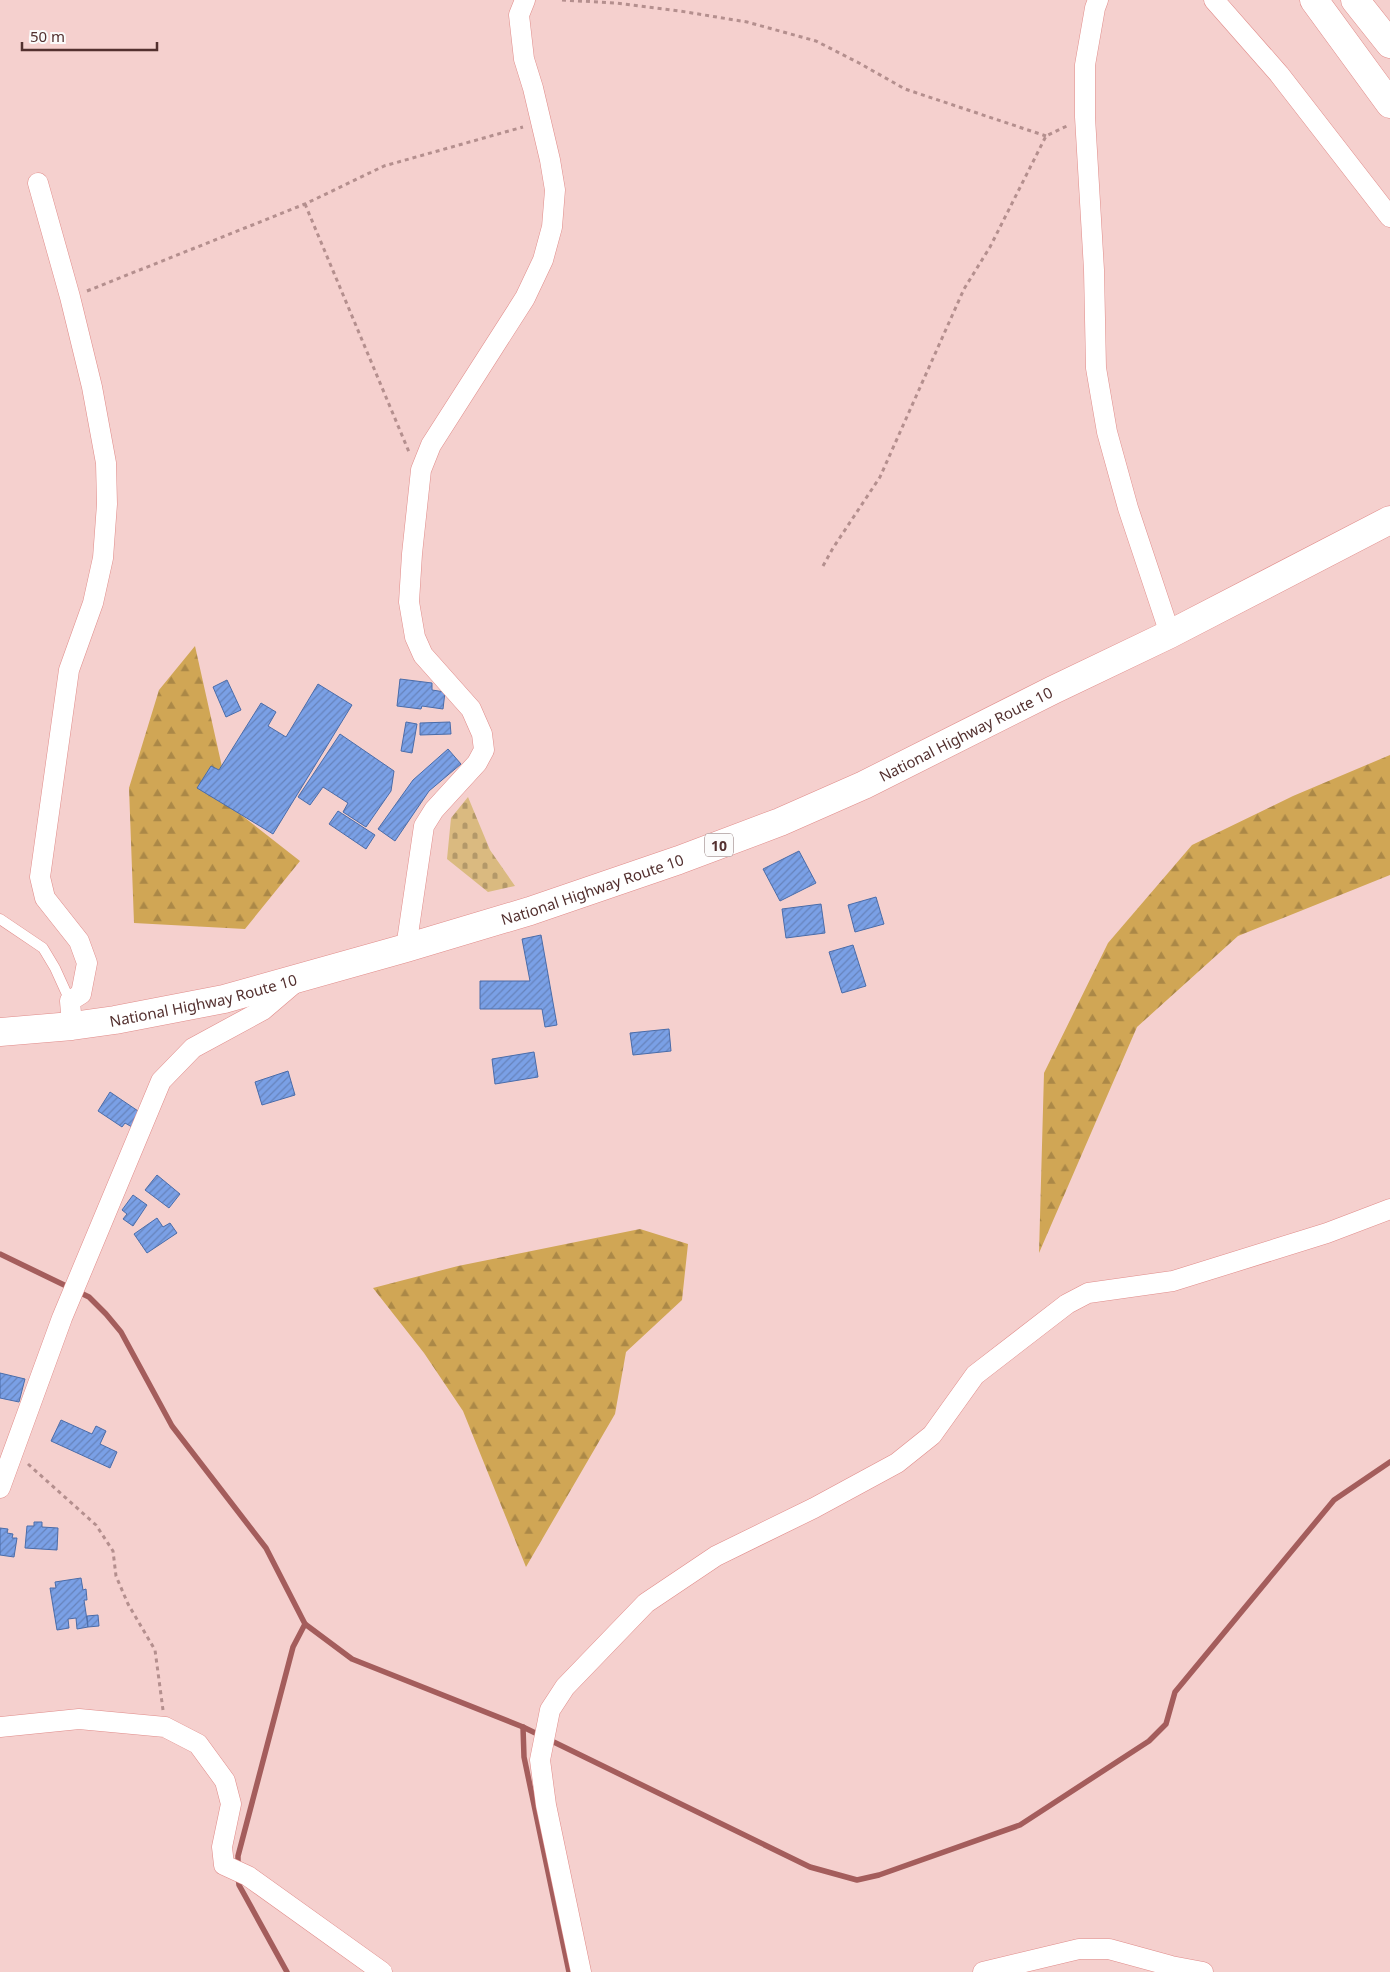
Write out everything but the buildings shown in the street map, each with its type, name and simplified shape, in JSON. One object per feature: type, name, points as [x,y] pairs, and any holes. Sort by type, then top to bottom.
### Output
[{"type":"highway","points":[[1314,0],[1390,104]]},
{"type":"highway","points":[[1354,0],[1390,44]]},
{"type":"highway","name":"National Highway Route 10","points":[[0,1032],[71,1013],[180,1008],[224,999],[406,948],[558,901],[679,860],[780,822],[864,784],[1052,690],[1170,634],[1390,520]]},
{"type":"street","points":[[406,948],[424,826],[434,810],[476,763],[484,750],[482,734],[471,709],[424,655],[415,638],[409,602],[412,554],[422,470],[431,445],[524,298],[544,260],[552,227],[555,190],[541,122],[524,59],[519,15],[525,0]]},
{"type":"street","points":[[1098,0],[1085,65],[1085,117],[1094,270],[1096,368],[1107,432],[1128,508],[1170,634]]},
{"type":"street","points":[[1214,0],[1279,74],[1390,217]]},
{"type":"street","points":[[38,182],[70,297],[92,387],[106,463],[107,504],[103,558],[93,603],[69,670],[40,877],[44,898],[79,941],[87,963],[80,994],[71,1013]]},
{"type":"street","points":[[0,1488],[62,1318],[161,1081],[193,1048],[263,1010],[301,978]]},
{"type":"street","points":[[581,1972],[546,1805],[540,1760],[550,1710],[565,1687],[646,1603],[716,1556],[814,1508],[897,1463],[932,1435],[975,1375],[1067,1304],[1088,1293],[1173,1281],[1327,1233],[1390,1209]]},
{"type":"street","points":[[0,1726],[79,1719],[165,1728],[198,1744],[225,1781],[231,1804],[222,1846],[224,1865],[248,1876],[382,1972]]},
{"type":"street","points":[[983,1972],[1079,1949],[1110,1949],[1171,1966],[1203,1972]]},
{"type":"lane","points":[[0,919],[43,948],[55,968],[71,1013]]},
{"type":"path","points":[[562,0],[614,3],[680,11],[747,22],[816,41],[906,89],[1046,136]]},
{"type":"path","points":[[823,566],[832,548],[880,477],[964,289],[990,247],[1046,136],[1085,117]]},
{"type":"path","points":[[70,297],[304,204],[384,166],[541,122]]},
{"type":"path","points":[[304,204],[406,448],[422,470]]},
{"type":"path","points":[[15,1451],[96,1525],[113,1552],[116,1576],[128,1604],[155,1650],[165,1728]]},
{"type":"green space","points":[[195,646],[231,807],[300,861],[245,929],[134,923],[129,788],[159,690]]},
{"type":"green space","points":[[1390,755],[1390,875],[1238,936],[1137,1027],[1039,1253],[1044,1073],[1108,943],[1192,845],[1293,796]]},
{"type":"green space","points":[[468,797],[490,850],[515,886],[488,892],[447,859],[451,818]]},
{"type":"green space","points":[[640,1229],[688,1244],[682,1300],[626,1352],[615,1414],[526,1567],[463,1411],[424,1353],[373,1288],[458,1266]]},
{"type":"waterway","points":[[0,1254],[89,1297],[106,1314],[121,1332],[172,1426],[266,1548],[305,1624],[352,1659],[523,1727],[810,1867],[857,1880],[879,1875],[1020,1825],[1149,1741],[1166,1724],[1175,1692],[1334,1500],[1390,1462]]},
{"type":"waterway","points":[[238,1867],[238,1856],[293,1647],[305,1624]]},
{"type":"waterway","points":[[523,1727],[524,1757],[569,1972]]},
{"type":"waterway","points":[[238,1876],[239,1885],[287,1972]]}]
